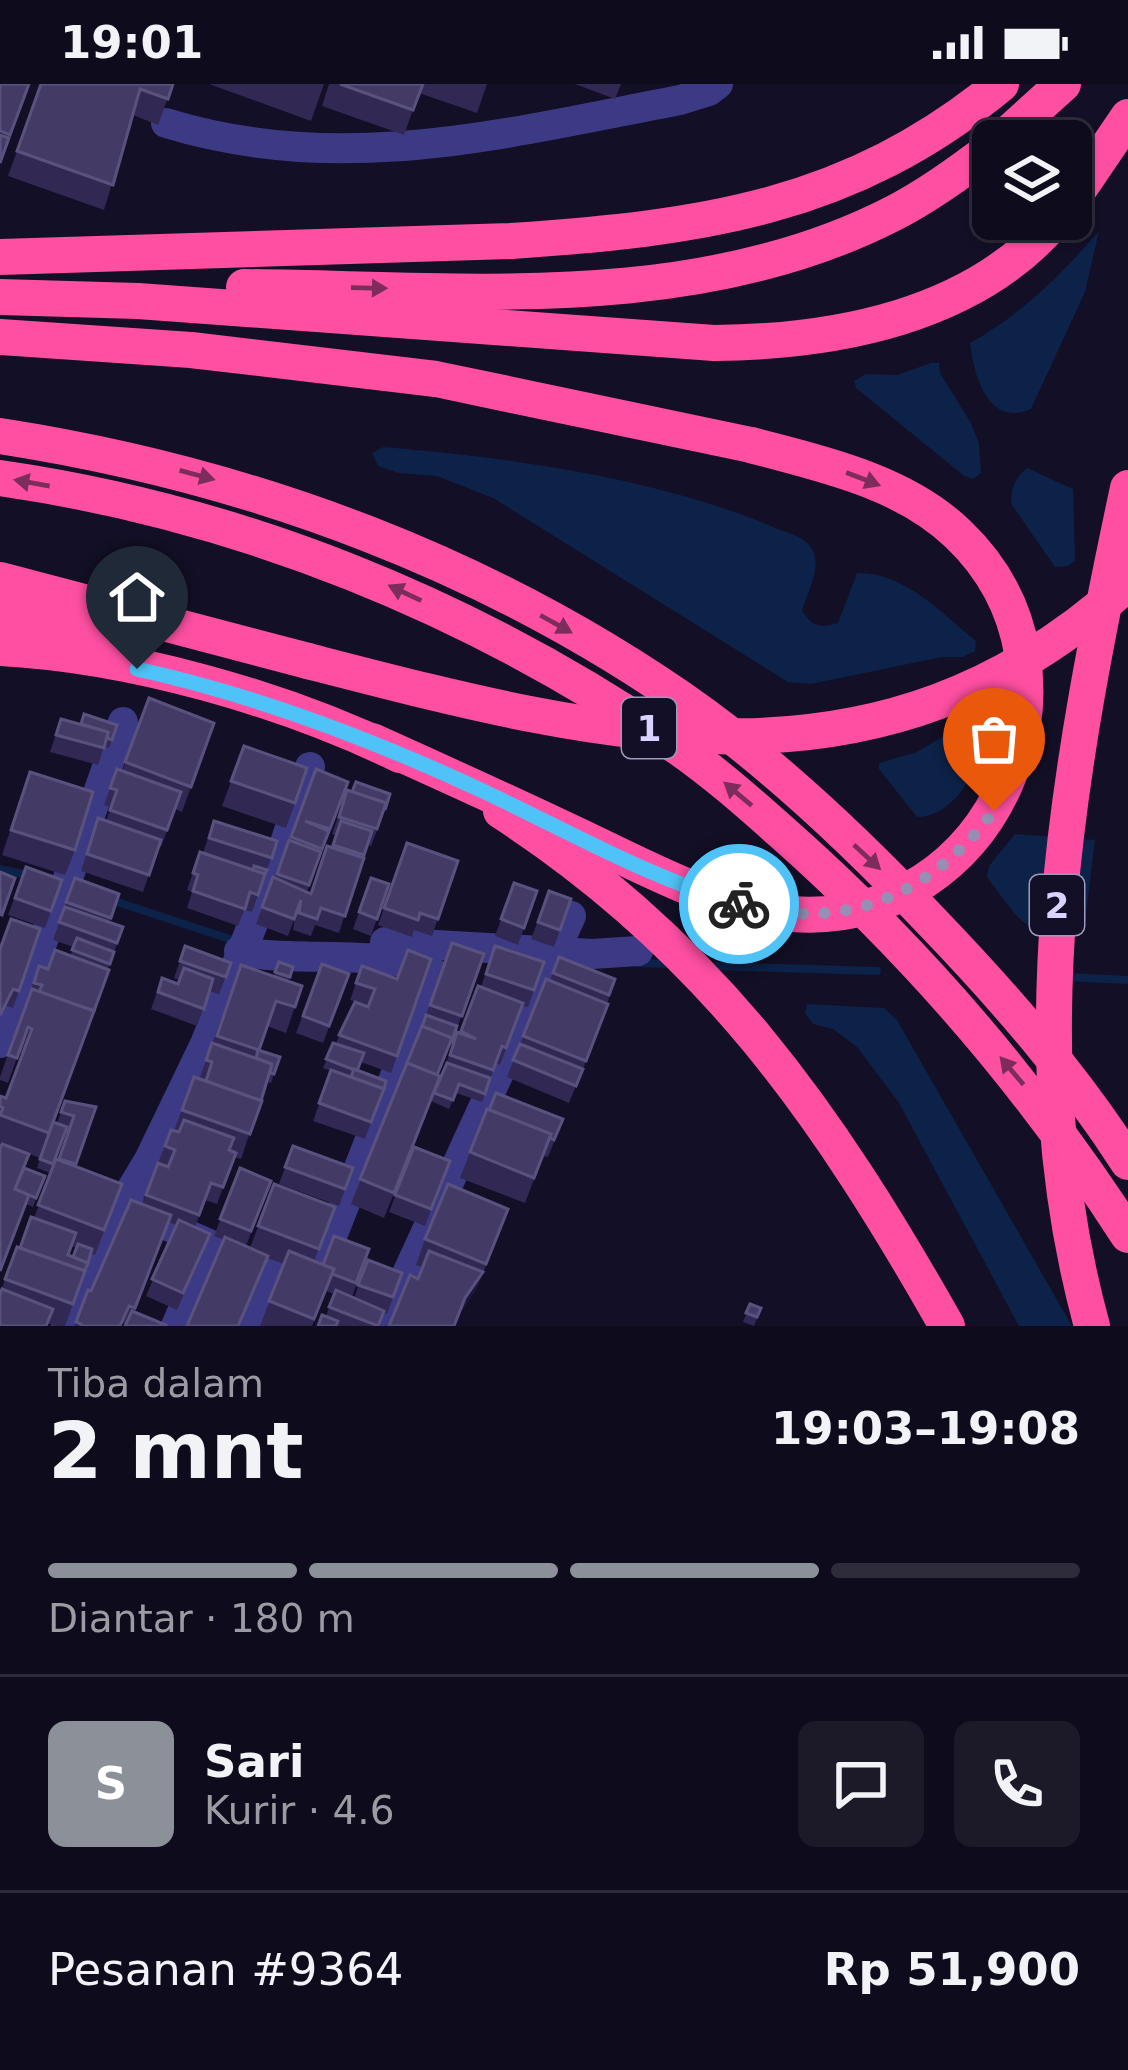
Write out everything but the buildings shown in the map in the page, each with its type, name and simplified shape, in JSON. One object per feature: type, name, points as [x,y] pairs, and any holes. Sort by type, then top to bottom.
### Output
[{"type":"highway","points":[[0,256],[511,241],[707,220],[809,194],[889,161],[1001,84]]},
{"type":"highway","points":[[1023,120],[1063,84]]},
{"type":"highway","points":[[1092,170],[1128,117]]},
{"type":"highway","points":[[0,292],[544,290],[665,283],[720,273],[842,236],[896,213],[972,161]]},
{"type":"highway","points":[[0,292],[714,343],[792,340],[856,331],[906,315],[978,281],[1033,240]]},
{"type":"highway","points":[[0,337],[191,350],[436,379],[751,445],[834,468],[904,496],[956,532],[981,558],[1012,618],[1024,681],[1023,734],[994,811],[935,873],[912,888],[852,910],[794,914],[757,909],[680,883],[372,741],[302,714],[163,675],[0,647]]},
{"type":"highway","name":"1","points":[[0,436],[180,471],[344,522],[425,556],[614,657],[703,715],[777,774],[890,877],[1003,996],[1097,1114],[1128,1162]]},
{"type":"highway","name":"1","points":[[0,478],[187,517],[375,579],[475,625],[675,744],[829,874],[953,1000],[1036,1100],[1128,1235]]},
{"type":"highway","name":"2","points":[[1092,1326],[1059,1143],[1053,964],[1075,756],[1128,488]]},
{"type":"highway","points":[[0,580],[308,661],[570,722],[654,734],[772,737],[872,723],[959,695],[1048,647],[1128,583]]},
{"type":"highway","points":[[0,613],[308,661]]},
{"type":"highway","points":[[372,741],[468,790],[571,860],[699,973],[787,1072],[867,1189],[946,1326]]},
{"type":"street","points":[[166,123],[265,146],[376,150],[482,137],[680,100],[718,84]]},
{"type":"street","points":[[0,1043],[66,884],[123,722]]},
{"type":"street","points":[[66,1326],[111,1202],[149,1160],[205,1044],[310,767]]},
{"type":"street","points":[[383,1326],[571,916]]},
{"type":"street","points":[[244,940],[290,938],[552,958],[638,951]]},
{"type":"street","points":[[244,940],[287,958],[414,962],[435,974],[322,1265],[307,1276],[275,1270],[247,1326]]},
{"type":"street","points":[[111,1202],[211,1245],[176,1326]]},
{"type":"water","points":[[1099,231],[1085,292],[1031,409],[1004,411],[986,396],[970,343],[1039,293]]},
{"type":"water","points":[[939,363],[979,444],[981,473],[973,479],[856,388],[854,381],[866,374],[897,375]]},
{"type":"water","points":[[383,447],[581,472],[728,510],[795,535],[809,545],[815,571],[802,610],[813,623],[838,623],[857,573],[874,574],[907,587],[936,607],[976,641],[975,651],[811,684],[788,682],[493,498],[437,476],[378,466],[372,453]]},
{"type":"water","points":[[1027,468],[1073,489],[1075,561],[1067,566],[1055,567],[1012,505],[1014,484]]},
{"type":"water","points":[[964,724],[976,750],[968,781],[946,807],[917,817],[879,763],[917,752]]},
{"type":"water","points":[[1015,834],[1095,840],[1084,930],[1047,930],[1025,923],[987,877],[989,866]]},
{"type":"water","points":[[807,1004],[884,1008],[897,1020],[1072,1326],[1019,1326],[899,1103],[857,1047],[833,1029],[813,1024],[805,1013]]},
{"type":"waterway","points":[[0,869],[28,875]]},
{"type":"waterway","points":[[111,900],[239,942]]},
{"type":"waterway","points":[[637,963],[670,964]]},
{"type":"waterway","points":[[709,966],[877,971]]},
{"type":"waterway","points":[[1068,977],[1128,980]]},
{"type":"way so far","points":[[739,904],[824,914],[880,902],[935,873],[994,811]]},
{"type":"route","points":[[137,669],[248,697],[350,732],[680,883],[739,904]]}]
